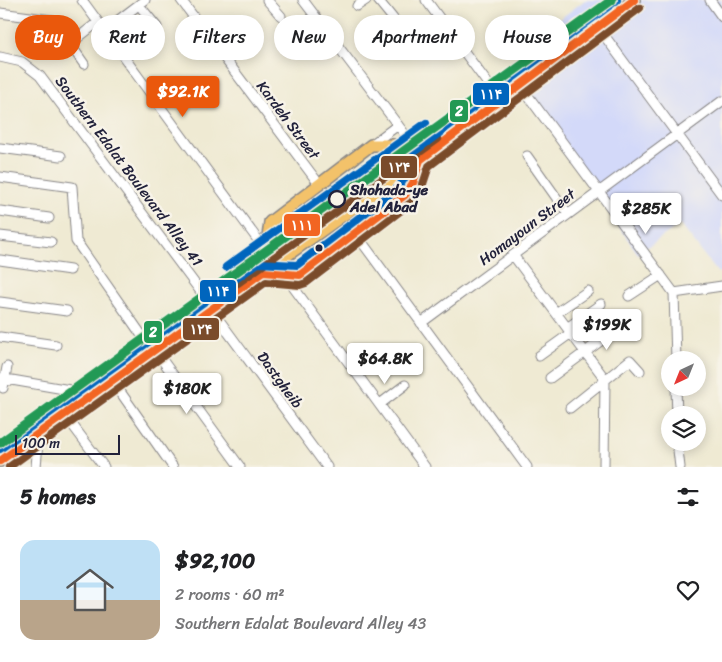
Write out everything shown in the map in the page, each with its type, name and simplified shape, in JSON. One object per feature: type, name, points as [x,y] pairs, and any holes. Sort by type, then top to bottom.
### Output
[{"type":"main road","points":[[0,446],[266,251],[615,0]]},
{"type":"main road","points":[[0,461],[420,160],[598,27],[628,2]]},
{"type":"main road","points":[[266,251],[270,222],[371,145],[413,145]]},
{"type":"main road","points":[[263,272],[300,274],[356,234],[405,195],[413,183],[420,160]]},
{"type":"street","points":[[82,0],[93,15]]},
{"type":"street","name":"Kardeh Street","points":[[181,0],[319,184]]},
{"type":"street","points":[[303,0],[413,145]]},
{"type":"street","points":[[358,6],[366,0]]},
{"type":"street","points":[[378,0],[390,15]]},
{"type":"street","points":[[426,0],[492,88]]},
{"type":"street","points":[[710,0],[722,16]]},
{"type":"street","points":[[125,15],[142,2],[150,15]]},
{"type":"street","points":[[273,2],[280,15]]},
{"type":"street","points":[[0,13],[15,15]]},
{"type":"street","points":[[598,27],[722,195]]},
{"type":"street","points":[[84,64],[70,44],[91,28]]},
{"type":"street","name":"Southern Edalat Boulevard Alley 41","points":[[0,57],[22,62],[40,76],[204,296]]},
{"type":"street","points":[[125,60],[266,251]]},
{"type":"street","points":[[520,85],[674,293],[676,351]]},
{"type":"street","name":"Homayoun Street","points":[[421,323],[722,102]]},
{"type":"street","points":[[371,145],[398,125]]},
{"type":"street","points":[[0,148],[61,156]]},
{"type":"street","points":[[526,156],[568,214]]},
{"type":"street","points":[[0,177],[72,186],[76,242],[146,340]]},
{"type":"street","points":[[0,211],[49,218]]},
{"type":"street","points":[[254,234],[270,222]]},
{"type":"street","points":[[356,234],[527,467]]},
{"type":"street","points":[[0,236],[51,242]]},
{"type":"street","points":[[513,255],[605,379],[604,467]]},
{"type":"street","points":[[0,260],[70,270]]},
{"type":"street","points":[[283,273],[424,467]]},
{"type":"street","points":[[629,296],[661,275]]},
{"type":"street","points":[[674,293],[722,286]]},
{"type":"street","points":[[556,313],[588,291]]},
{"type":"street","points":[[0,302],[67,310]]},
{"type":"street","points":[[539,356],[600,304]]},
{"type":"street","name":"Dastgheib","points":[[211,309],[328,467]]},
{"type":"street","points":[[550,378],[614,331]]},
{"type":"street","points":[[0,337],[56,345]]},
{"type":"street","points":[[155,350],[240,467]]},
{"type":"street","points":[[570,408],[630,360],[640,371]]},
{"type":"street","points":[[6,367],[2,382],[76,390]]},
{"type":"street","points":[[112,380],[174,467]]},
{"type":"street","points":[[380,404],[405,385]]},
{"type":"street","points":[[64,415],[104,467]]},
{"type":"street","points":[[34,437],[38,443],[36,467]]},
{"type":"street","points":[[678,451],[680,467]]},
{"type":"shaded area","points":[[585,0],[722,0],[722,270],[718,273],[680,224],[638,254],[509,68],[517,60],[569,60],[569,15],[565,15]]},
{"type":"metro line","name":"2","points":[[0,443],[612,0]]},
{"type":"transit line","name":"۱۱۴","points":[[0,449],[258,263],[297,265],[398,188],[404,179],[414,152],[617,0]]},
{"type":"transit line","name":"۱۱۱","points":[[0,461],[263,272],[300,275],[405,195],[413,183],[420,160],[634,0]]},
{"type":"transit line","name":"۱۲۴","points":[[9,467],[266,282],[300,285],[306,283],[412,202],[422,187],[429,166],[640,8]]},
{"type":"transit line","name":"۱۱۴","points":[[226,267],[426,123]]},
{"type":"transit line","name":"۱۱۱","points":[[232,275],[432,131]]},
{"type":"transit line","name":"۱۲۴","points":[[238,283],[438,139]]},
{"type":"place","name":"Shohada-ye Adel Abad","points":[[337,199]]}]
